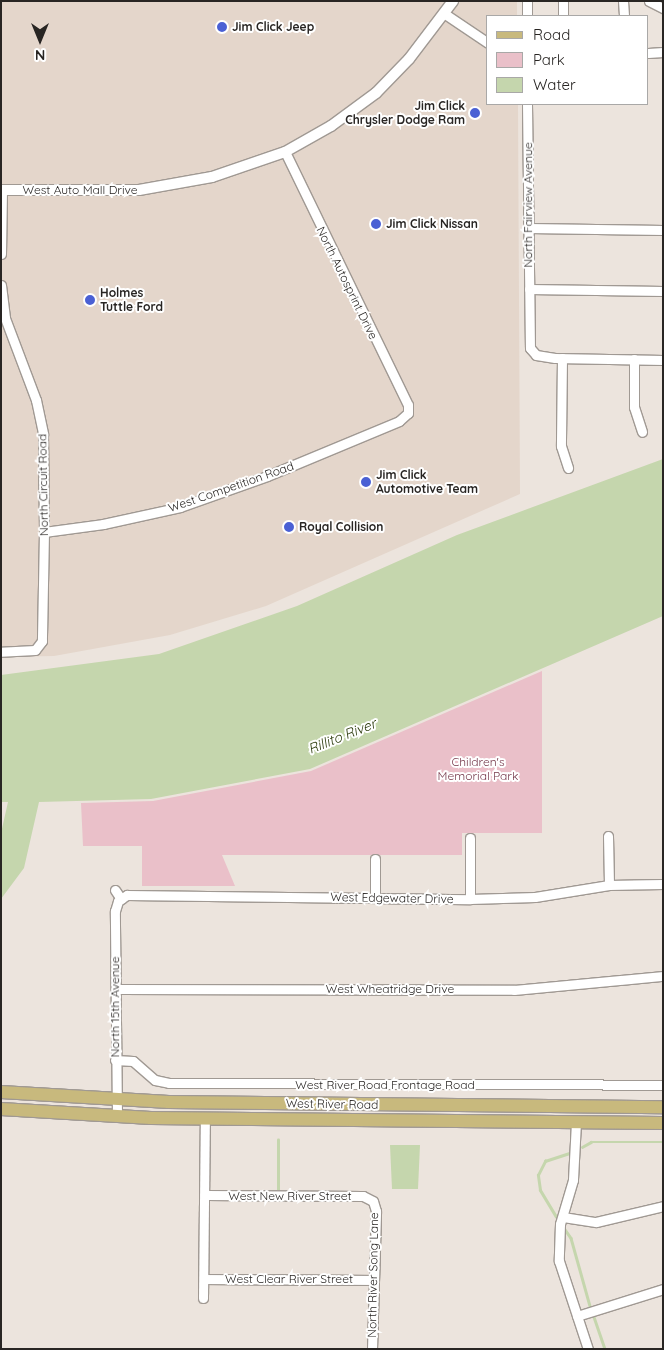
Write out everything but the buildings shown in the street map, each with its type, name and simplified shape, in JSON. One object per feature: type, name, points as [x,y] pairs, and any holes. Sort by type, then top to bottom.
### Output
[{"type":"main road","name":"West River Road","points":[[1,1092],[116,1100],[663,1107]]},
{"type":"main road","name":"West River Road","points":[[1,1109],[117,1116],[205,1118],[663,1123]]},
{"type":"street","name":"West Auto Mall Drive","points":[[2,190],[140,190],[212,177],[285,152],[331,126],[376,92],[445,14],[452,1]]},
{"type":"street","points":[[527,1],[527,15]]},
{"type":"street","points":[[563,1],[563,15]]},
{"type":"street","points":[[623,1],[624,15]]},
{"type":"street","points":[[650,1],[663,8]]},
{"type":"street","points":[[445,14],[487,42]]},
{"type":"street","points":[[649,52],[663,52]]},
{"type":"street","name":"North Fairview Avenue","points":[[527,105],[529,307],[532,352],[536,355],[562,358]]},
{"type":"street","name":"North Autosprint Drive","points":[[285,152],[408,405],[408,413]]},
{"type":"street","points":[[1,254],[2,190]]},
{"type":"street","points":[[529,228],[663,230]]},
{"type":"street","name":"North Circuit Road","points":[[1,285],[5,318],[36,400],[43,434],[44,532],[42,641],[39,648],[28,652],[1,652]]},
{"type":"street","points":[[529,289],[663,291]]},
{"type":"street","points":[[568,468],[562,451],[562,358],[663,360]]},
{"type":"street","points":[[634,359],[634,408],[642,432]]},
{"type":"street","name":"West Competition Road","points":[[44,532],[103,524],[180,507],[267,476],[399,421],[408,413]]},
{"type":"street","points":[[608,836],[608,884]]},
{"type":"street","points":[[470,838],[470,899]]},
{"type":"street","points":[[375,860],[375,898]]},
{"type":"street","name":"West Edgewater Drive","points":[[121,899],[136,894],[470,899],[535,897],[608,884],[663,884]]},
{"type":"street","points":[[115,890],[121,899]]},
{"type":"street","name":"North 15th Avenue","points":[[117,1116],[115,911],[121,899]]},
{"type":"street","name":"West Wheatridge Drive","points":[[116,989],[514,990],[663,976]]},
{"type":"street","name":"West River Road Frontage Road","points":[[115,1060],[132,1061],[155,1080],[169,1083],[663,1085]]},
{"type":"street","points":[[203,1298],[206,1195],[205,1118]]},
{"type":"street","points":[[576,1122],[573,1180],[563,1217],[559,1261],[588,1349]]},
{"type":"street","name":"West New River Street","points":[[206,1195],[363,1196],[375,1199]]},
{"type":"street","name":"North River Song Lane","points":[[372,1349],[375,1199]]},
{"type":"street","points":[[563,1217],[596,1222],[663,1206]]},
{"type":"street","name":"West Clear River Street","points":[[204,1279],[373,1280]]},
{"type":"street","points":[[578,1316],[663,1289]]},
{"type":"shaded area","points":[[1,1],[517,1],[517,15],[487,15],[487,105],[518,105],[520,494],[266,606],[170,635],[54,656],[1,657]]},
{"type":"green space","name":"Children's Memorial Park","points":[[542,671],[542,833],[462,833],[462,855],[222,855],[235,886],[142,886],[142,846],[83,846],[81,803],[153,801],[311,771]]},
{"type":"water","name":"Rillito River","points":[[663,459],[663,616],[310,769],[151,799],[39,802],[24,868],[1,899],[1,833],[8,802],[1,802],[1,675],[159,654],[297,606],[457,535]]},
{"type":"water","points":[[390,1145],[420,1145],[418,1189],[392,1189]]},
{"type":"waterway","points":[[278,1140],[278,1189]]},
{"type":"waterway","points":[[582,1147],[591,1142],[663,1142]]},
{"type":"waterway","points":[[556,1217],[540,1190],[538,1175],[545,1161],[570,1153]]},
{"type":"waterway","points":[[564,1228],[571,1238],[590,1306]]},
{"type":"waterway","points":[[594,1317],[605,1349]]},
{"type":"place","name":"Jim Click Jeep","points":[[222,27]]},
{"type":"place","name":"Jim Click Chrysler Dodge Ram","points":[[475,113]]},
{"type":"place","name":"Jim Click Nissan","points":[[376,224]]},
{"type":"place","name":"Holmes Tuttle Ford","points":[[90,300]]},
{"type":"place","name":"Jim Click Automotive Team","points":[[366,482]]},
{"type":"place","name":"Royal Collision","points":[[289,527]]}]
